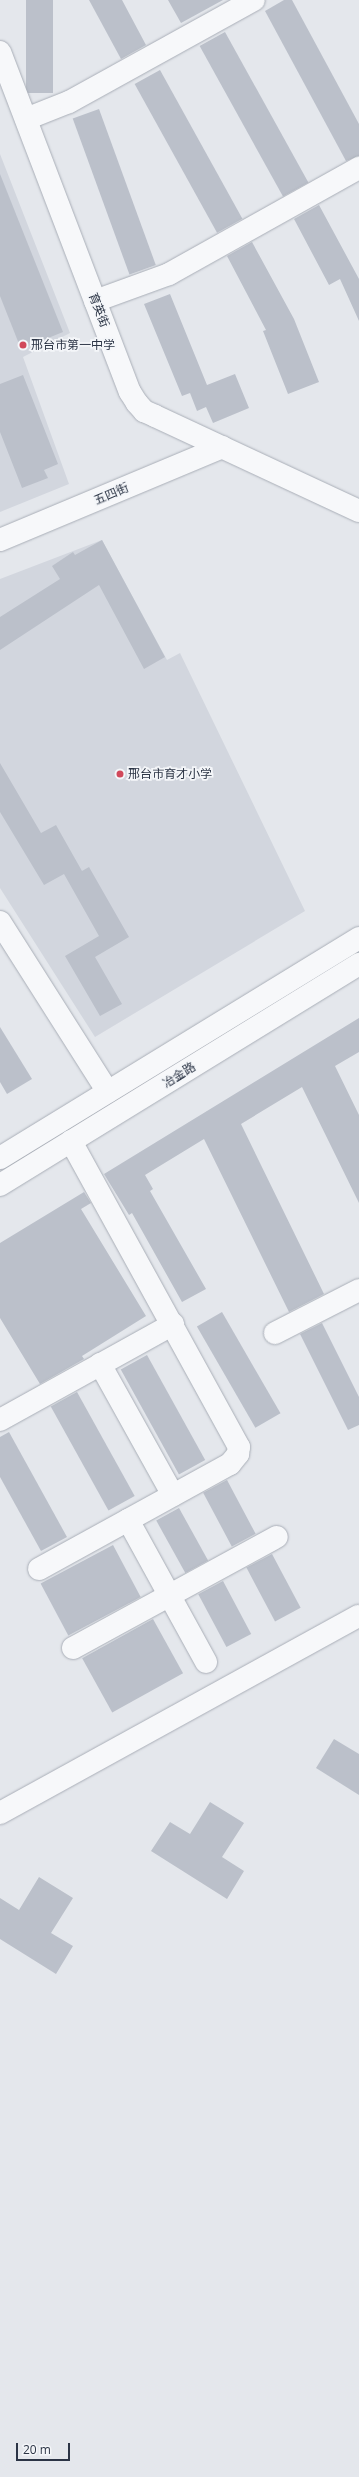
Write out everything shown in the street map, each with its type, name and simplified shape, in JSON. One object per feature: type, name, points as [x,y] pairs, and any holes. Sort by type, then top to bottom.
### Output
[{"type":"street","points":[[26,119],[69,102],[254,0]]},
{"type":"street","name":"育英街","points":[[0,52],[130,392],[137,403],[144,410],[359,511]]},
{"type":"street","points":[[95,301],[169,274],[359,168]]},
{"type":"street","name":"五四街","points":[[0,540],[222,447]]},
{"type":"street","points":[[2,931],[108,1092]]},
{"type":"street","name":"冶金路","points":[[0,1158],[359,938]]},
{"type":"street","name":"冶金路","points":[[0,1185],[359,964]]},
{"type":"street","points":[[38,1569],[230,1464],[238,1454],[239,1447],[173,1324],[71,1142]]},
{"type":"street","points":[[274,1333],[359,1290]]},
{"type":"street","points":[[0,1420],[173,1324]]},
{"type":"street","points":[[100,1364],[173,1495]]},
{"type":"street","points":[[128,1520],[206,1662]]},
{"type":"street","points":[[73,1648],[277,1537]]},
{"type":"street","points":[[0,1813],[359,1616]]},
{"type":"shaded area","name":"邢台市第一中学","points":[[0,154],[70,333],[23,357],[69,484],[0,512]]},
{"type":"shaded area","name":"邢台市育才小学","points":[[102,540],[167,660],[180,653],[305,911],[95,1037],[0,888],[0,579]]},
{"type":"building","points":[[26,0],[53,0],[53,93],[26,93]]},
{"type":"building","points":[[89,0],[122,0],[146,45],[121,59]]},
{"type":"building","points":[[168,0],[223,0],[181,23]]},
{"type":"building","points":[[284,0],[292,0],[359,124],[359,156],[346,161],[265,11]]},
{"type":"building","points":[[225,32],[308,182],[283,196],[200,46]]},
{"type":"building","points":[[160,70],[242,219],[217,233],[135,84]]},
{"type":"building","points":[[99,109],[156,265],[129,275],[73,119]]},
{"type":"building","points":[[0,174],[63,332],[21,349],[0,296]]},
{"type":"building","points":[[319,205],[359,279],[359,321],[340,279],[329,285],[294,219]]},
{"type":"building","points":[[252,242],[294,319],[319,382],[288,394],[263,331],[266,330],[227,256]]},
{"type":"building","points":[[170,294],[207,385],[235,374],[249,408],[213,423],[206,407],[197,411],[190,393],[182,396],[144,304]]},
{"type":"building","points":[[23,375],[58,464],[44,470],[48,478],[22,488],[0,432],[0,384]]},
{"type":"building","points":[[102,540],[165,657],[144,669],[99,585],[0,650],[0,617],[60,579],[52,566],[73,552],[75,555]]},
{"type":"building","points":[[0,763],[41,833],[56,825],[82,871],[89,867],[129,937],[95,957],[122,1004],[100,1016],[65,956],[99,936],[64,874],[44,885],[0,812]]},
{"type":"building","points":[[359,1018],[359,1052],[335,1066],[359,1115],[359,1203],[302,1087],[241,1124],[324,1294],[289,1312],[204,1139],[145,1175],[153,1189],[150,1191],[206,1289],[182,1302],[132,1213],[129,1215],[104,1174]]},
{"type":"building","points":[[0,1027],[32,1079],[7,1094],[0,1082]]},
{"type":"building","points":[[84,1192],[91,1203],[81,1209],[146,1316],[82,1356],[84,1359],[40,1384],[0,1318],[0,1243]]},
{"type":"building","points":[[222,1312],[280,1413],[255,1428],[197,1326]]},
{"type":"building","points":[[322,1323],[359,1397],[359,1425],[348,1430],[300,1334]]},
{"type":"building","points":[[147,1355],[205,1460],[179,1474],[121,1370]]},
{"type":"building","points":[[77,1392],[135,1496],[108,1511],[51,1407]]},
{"type":"building","points":[[9,1432],[67,1537],[41,1551],[0,1477],[0,1437]]},
{"type":"building","points":[[227,1480],[256,1534],[232,1547],[203,1493]]},
{"type":"building","points":[[179,1508],[208,1560],[185,1573],[156,1521]]},
{"type":"building","points":[[113,1545],[141,1597],[68,1636],[41,1583]]},
{"type":"building","points":[[272,1554],[301,1608],[275,1621],[246,1568]]},
{"type":"building","points":[[223,1581],[251,1634],[226,1647],[198,1594]]},
{"type":"building","points":[[153,1619],[183,1673],[112,1712],[82,1658]]},
{"type":"building","points":[[334,1739],[359,1754],[359,1795],[316,1768]]},
{"type":"building","points":[[210,1802],[244,1823],[222,1857],[244,1871],[227,1899],[151,1851],[170,1822],[190,1834]]},
{"type":"building","points":[[39,1877],[73,1898],[51,1933],[73,1946],[56,1974],[0,1939],[0,1898],[19,1910]]},
{"type":"place","name":"邢台市第一中学","points":[[23,345]]},
{"type":"place","name":"邢台市育才小学","points":[[120,774]]}]
